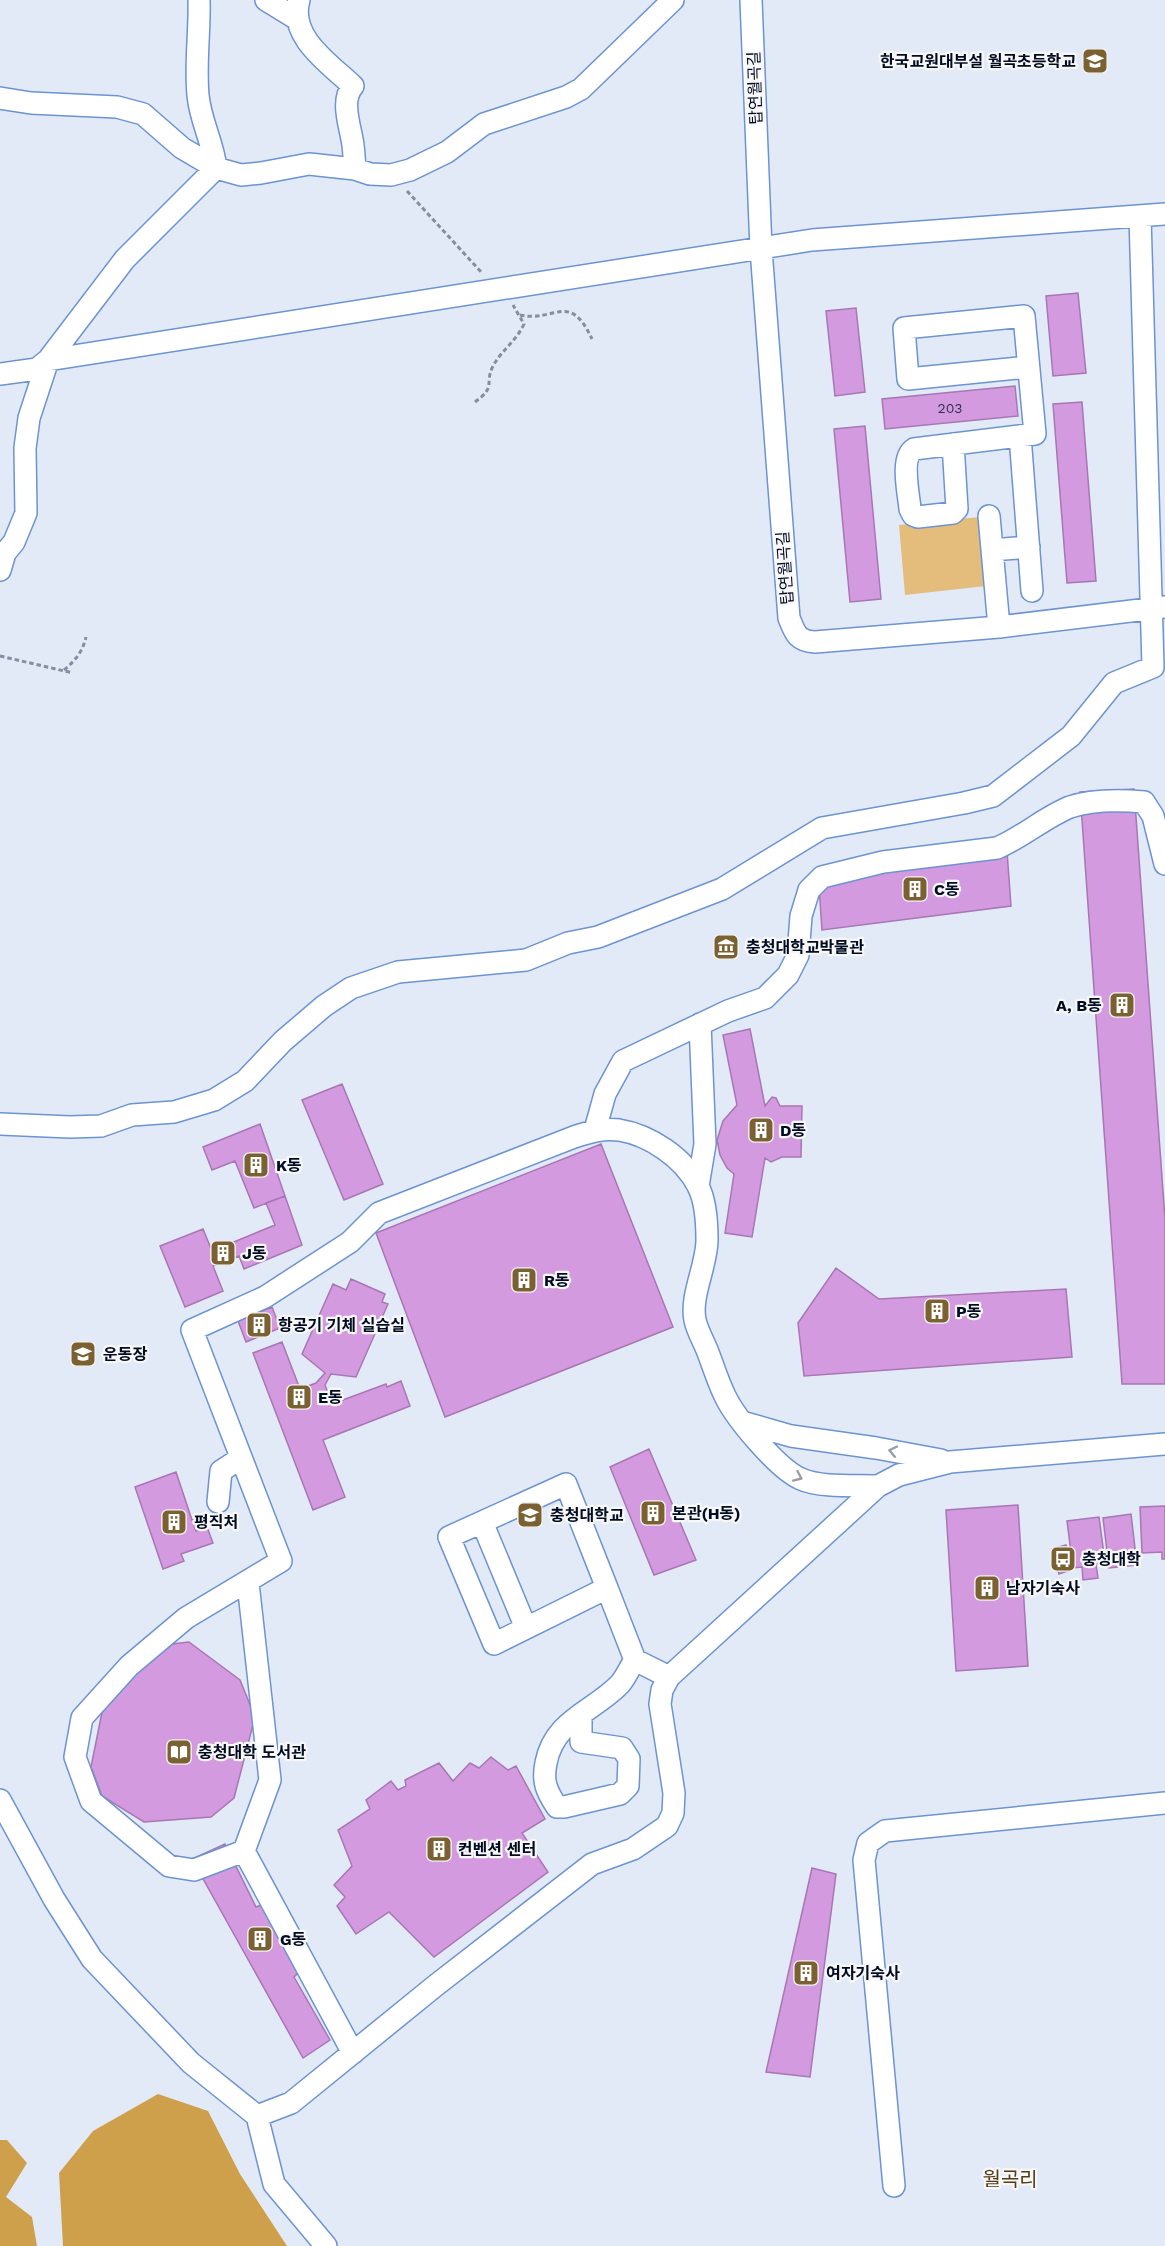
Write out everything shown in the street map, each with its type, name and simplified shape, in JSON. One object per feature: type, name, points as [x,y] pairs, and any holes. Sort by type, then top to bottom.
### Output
[{"type":"street","points":[[199,0],[198,95],[205,128],[213,147],[216,168]]},
{"type":"street","points":[[266,0],[298,9],[309,43],[325,62],[353,86],[350,88],[347,107],[355,169]]},
{"type":"street","points":[[0,98],[31,104],[130,109],[143,114],[182,148],[216,168],[241,175],[309,164],[355,169],[370,174],[398,175],[447,152],[484,124],[566,98],[581,89],[674,0]]},
{"type":"street","name":"탑연월곡길","points":[[751,0],[761,249],[789,618],[796,634],[805,641],[815,642],[999,627],[1159,607]]},
{"type":"street","points":[[0,374],[38,369],[48,360],[125,259],[216,168]]},
{"type":"street","points":[[48,360],[812,240],[1165,214]]},
{"type":"street","points":[[0,1124],[101,1126],[132,1115],[174,1112],[214,1100],[245,1081],[283,1041],[324,1006],[351,988],[398,972],[526,960],[568,943],[598,937],[722,888],[822,828],[993,796],[1071,736],[1114,683],[1153,667],[1159,607],[1140,216]]},
{"type":"street","points":[[953,444],[1035,434],[1024,316],[904,328],[908,379],[1028,367]]},
{"type":"street","points":[[0,570],[5,553],[14,542],[26,513],[25,448],[29,418],[48,360]]},
{"type":"street","points":[[1020,436],[1032,591]]},
{"type":"street","points":[[989,516],[999,627]]},
{"type":"street","points":[[992,550],[1029,547]]},
{"type":"street","points":[[595,1130],[604,1094],[623,1060],[700,1024],[765,998],[788,975],[798,955],[801,916],[809,890],[822,877],[884,862],[997,848],[1070,807],[1089,802],[1129,800],[1144,802],[1153,816],[1165,864]]},
{"type":"street","points":[[698,1186],[705,1144],[700,1024]]},
{"type":"street","points":[[244,1851],[194,1870],[169,1866],[91,1801],[75,1757],[82,1718],[129,1666],[186,1618],[248,1583],[281,1561],[192,1330],[265,1297],[350,1242],[379,1213],[595,1130],[618,1130],[661,1147],[685,1168],[698,1186],[704,1202],[707,1241],[695,1303],[695,1319],[725,1398],[742,1422],[786,1471],[803,1480],[829,1484],[878,1486]]},
{"type":"street","points":[[742,1422],[786,1434],[950,1462]]},
{"type":"street","points":[[772,1456],[771,1448],[774,1443],[786,1434]]},
{"type":"street","points":[[257,2116],[291,2103],[435,1986],[592,1864],[633,1849],[667,1826],[674,1813],[674,1793],[660,1704],[662,1690],[669,1677],[878,1486],[899,1475],[950,1462],[1165,1444]]},
{"type":"street","points":[[218,1502],[221,1471],[241,1458]]},
{"type":"street","points":[[607,1588],[494,1644],[449,1537],[566,1484],[607,1588],[634,1660],[669,1677]]},
{"type":"street","points":[[482,1522],[526,1628]]},
{"type":"street","points":[[248,1583],[270,1780],[244,1851],[353,2053]]},
{"type":"street","points":[[581,1714],[581,1742],[622,1748],[629,1759],[628,1786],[620,1794],[557,1807],[545,1789],[544,1771],[549,1748],[561,1730],[581,1714],[621,1683],[634,1660]]},
{"type":"street","points":[[0,1800],[54,1899],[92,1959],[191,2063],[257,2116],[274,2184],[326,2246]]},
{"type":"street","points":[[894,2186],[864,1860],[868,1843],[885,1831],[1165,1803]]},
{"type":"path","points":[[520,315],[529,317],[564,310],[572,312],[581,319],[592,339]]},
{"type":"path","points":[[64,670],[78,657],[86,637]]},
{"type":"path","points":[[0,656],[73,673]]},
{"type":"shaded area","points":[[980,517],[986,586],[905,595],[899,525]]},
{"type":"shaded area","points":[[158,2094],[208,2111],[240,2174],[287,2246],[63,2246],[59,2173],[93,2131]]},
{"type":"shaded area","points":[[0,2140],[7,2140],[27,2163],[6,2197],[32,2217],[37,2246],[0,2246]]},
{"type":"building","points":[[1078,293],[1086,373],[1053,376],[1046,296]]},
{"type":"building","points":[[856,308],[865,392],[835,396],[826,311]]},
{"type":"building","points":[[1015,386],[1018,416],[885,429],[882,399]]},
{"type":"building","points":[[1082,402],[1096,581],[1067,583],[1053,404]]},
{"type":"building","points":[[865,426],[881,599],[850,602],[834,429]]},
{"type":"building","name":"A, B동","points":[[1134,789],[1165,1219],[1165,1384],[1122,1384],[1080,792]]},
{"type":"building","name":"C동","points":[[1007,851],[1011,906],[822,930],[818,871]]},
{"type":"building","name":"D동","points":[[750,1029],[765,1106],[772,1097],[776,1098],[780,1106],[802,1106],[801,1157],[782,1157],[771,1162],[765,1158],[752,1237],[725,1233],[734,1174],[727,1168],[720,1155],[717,1140],[723,1121],[737,1105],[723,1035]]},
{"type":"building","points":[[342,1084],[383,1184],[344,1200],[302,1100]]},
{"type":"building","name":"K동","points":[[260,1124],[285,1196],[254,1208],[235,1161],[212,1170],[203,1147]]},
{"type":"building","name":"R동","points":[[601,1144],[673,1327],[445,1417],[376,1233]]},
{"type":"building","name":"J동","points":[[285,1196],[302,1245],[244,1269],[239,1256],[213,1266],[223,1291],[185,1307],[160,1246],[203,1229],[212,1251],[275,1225],[266,1203]]},
{"type":"building","name":"P동","points":[[836,1268],[879,1299],[1066,1289],[1072,1357],[804,1376],[798,1323]]},
{"type":"building","name":"E동","points":[[351,1279],[385,1294],[382,1302],[388,1304],[356,1377],[331,1374],[325,1385],[332,1404],[386,1384],[387,1387],[401,1381],[410,1406],[323,1440],[345,1497],[313,1510],[253,1353],[282,1342],[300,1389],[316,1383],[325,1373],[302,1354],[333,1284],[346,1290]]},
{"type":"building","name":"항공기 기체 실습실","points":[[272,1307],[280,1328],[246,1342],[238,1321]]},
{"type":"building","name":"본관(H동)","points":[[649,1449],[696,1560],[654,1575],[610,1467]]},
{"type":"building","name":"평직처","points":[[176,1472],[192,1520],[199,1518],[201,1524],[194,1526],[196,1531],[207,1527],[213,1543],[181,1554],[184,1561],[163,1569],[135,1487]]},
{"type":"building","name":"남자기숙사","points":[[1018,1505],[1028,1666],[956,1671],[946,1510]]},
{"type":"building","points":[[1165,1506],[1165,1559],[1162,1559],[1162,1552],[1142,1553],[1140,1507]]},
{"type":"building","points":[[1131,1514],[1137,1565],[1109,1568],[1103,1518]]},
{"type":"building","points":[[1099,1517],[1105,1562],[1096,1564],[1098,1578],[1083,1580],[1082,1567],[1073,1568],[1067,1521]]},
{"type":"building","name":"충청대학","points":[[1066,1545],[1073,1569],[1059,1574],[1052,1549]]},
{"type":"building","points":[[189,1642],[240,1680],[255,1717],[234,1798],[211,1817],[144,1822],[102,1796],[91,1767],[106,1692],[153,1646]]},
{"type":"building","name":"컨벤션 센터","points":[[491,1757],[508,1770],[516,1766],[545,1819],[522,1833],[548,1872],[434,1957],[389,1912],[356,1934],[337,1906],[345,1897],[334,1885],[352,1866],[338,1830],[370,1809],[366,1800],[391,1781],[398,1790],[406,1786],[405,1780],[439,1763],[453,1781],[470,1763],[479,1768]]},
{"type":"building","name":"G동","points":[[225,1844],[256,1907],[264,1904],[300,1971],[294,1977],[330,2040],[303,2058],[192,1859]]},
{"type":"building","name":"여자기숙사","points":[[812,1868],[836,1874],[810,2077],[766,2072]]},
{"type":"place","name":"한국교원대부설 월곡초등학교","points":[[1095,61]]},
{"type":"place","name":"C동","points":[[915,889]]},
{"type":"place","name":"충청대학교박물관","points":[[726,947]]},
{"type":"place","name":"A, B동","points":[[1122,1005]]},
{"type":"place","name":"D동","points":[[761,1130]]},
{"type":"place","name":"K동","points":[[256,1165]]},
{"type":"place","name":"J동","points":[[223,1253]]},
{"type":"place","name":"R동","points":[[524,1280]]},
{"type":"place","name":"P동","points":[[937,1311]]},
{"type":"place","name":"항공기 기체 실습실","points":[[259,1325]]},
{"type":"place","name":"운동장","points":[[83,1354]]},
{"type":"place","name":"E동","points":[[299,1397]]},
{"type":"place","name":"본관(H동)","points":[[653,1513]]},
{"type":"place","name":"충청대학교","points":[[530,1515]]},
{"type":"place","name":"평직처","points":[[174,1522]]},
{"type":"place","name":"충청대학","points":[[1063,1559]]},
{"type":"place","name":"남자기숙사","points":[[987,1588]]},
{"type":"place","name":"충청대학 도서관","points":[[179,1752]]},
{"type":"place","name":"컨벤션 센터","points":[[439,1849]]},
{"type":"place","name":"G동","points":[[260,1939]]},
{"type":"place","name":"여자기숙사","points":[[806,1973]]},
{"type":"district","name":"월곡리","points":[[1010,2179]]}]
